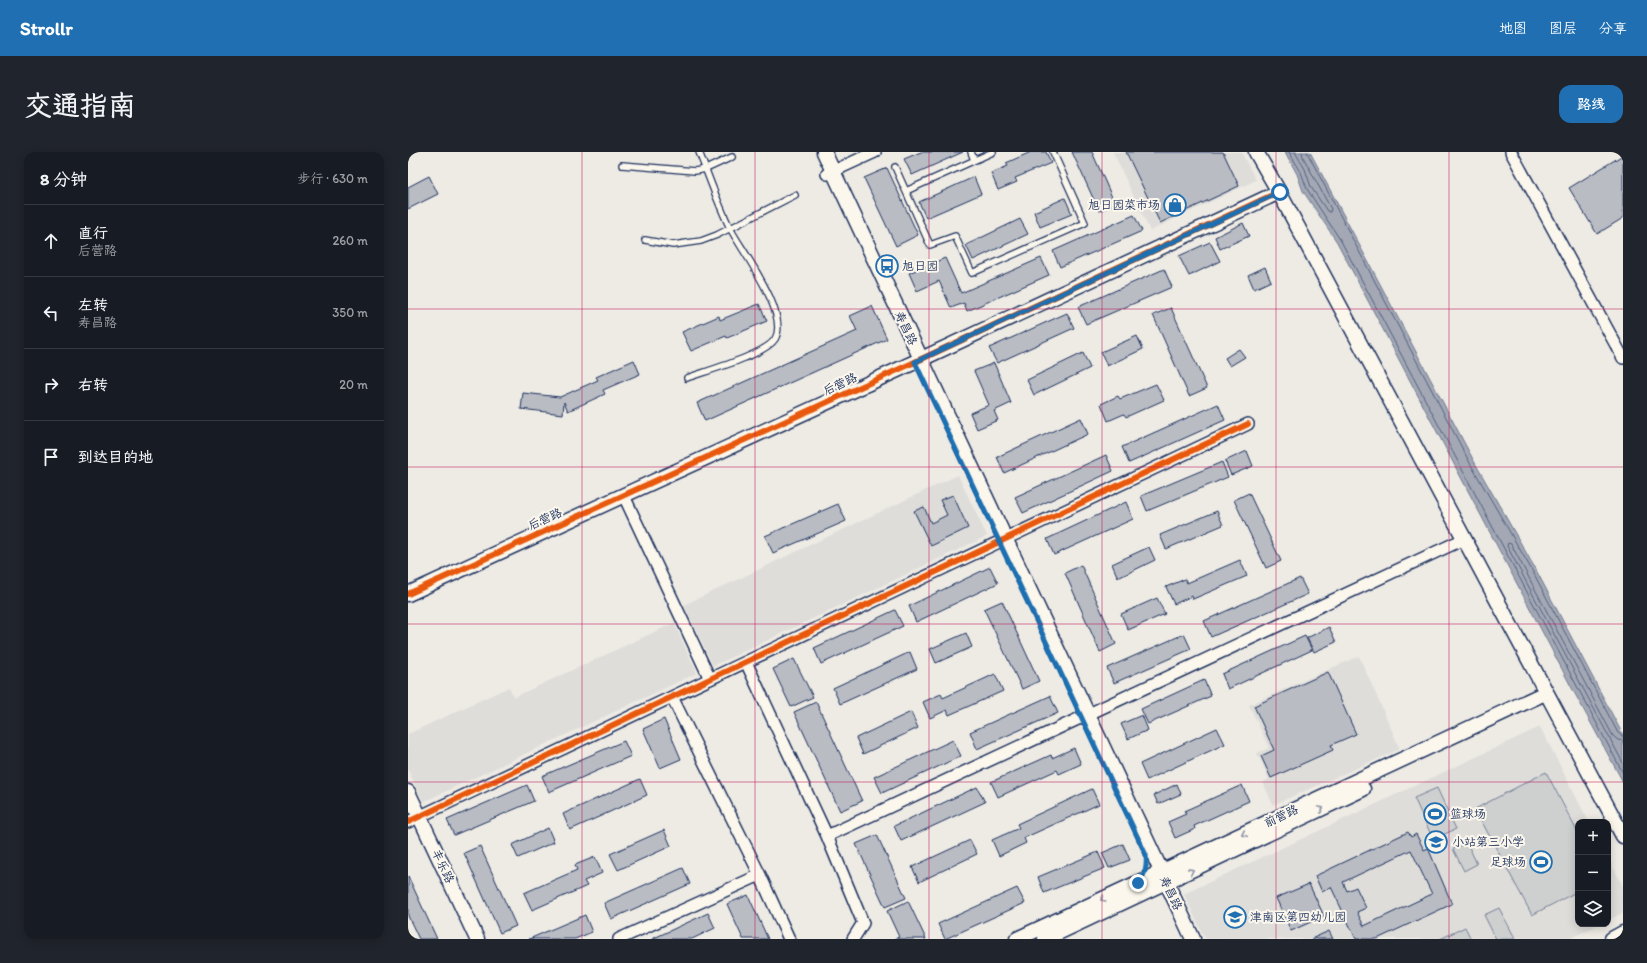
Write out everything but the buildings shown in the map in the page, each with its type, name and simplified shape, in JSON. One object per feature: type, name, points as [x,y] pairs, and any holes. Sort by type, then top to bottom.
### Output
[{"type":"street","name":"寿昌路","points":[[817,152],[830,173],[1085,716],[1149,853],[1185,939]]},
{"type":"street","name":"寿昌路","points":[[824,152],[830,173]]},
{"type":"street","points":[[830,173],[875,152]]},
{"type":"street","points":[[1256,152],[1280,192],[1547,696],[1623,836]]},
{"type":"street","points":[[1512,152],[1623,358]]},
{"type":"street","name":"后营路","points":[[408,594],[624,496],[1280,192]]},
{"type":"street","points":[[412,817],[672,697],[1248,424]]},
{"type":"street","points":[[624,496],[710,679]]},
{"type":"street","points":[[827,836],[1464,539]]},
{"type":"street","points":[[746,662],[827,836],[863,923],[853,939]]},
{"type":"street","name":"前营路","points":[[1159,877],[1547,696]]},
{"type":"street","points":[[672,697],[760,876],[789,939]]},
{"type":"street","name":"丰乐路","points":[[408,792],[412,817],[469,939]]},
{"type":"street","name":"丰乐路","points":[[412,817],[477,939]]},
{"type":"street","points":[[1045,939],[1140,888],[1149,853]]},
{"type":"street","points":[[619,939],[760,876]]},
{"type":"street","name":"寿昌路","points":[[1159,877],[1193,939]]},
{"type":"street","points":[[1017,939],[1140,888],[1150,886],[1159,877]]},
{"type":"street","points":[[1612,939],[1623,933]]},
{"type":"lane","points":[[687,378],[765,348],[774,340],[779,331],[778,320],[767,292],[750,258],[730,228],[699,152]]},
{"type":"lane","points":[[971,152],[974,160]]},
{"type":"lane","points":[[906,191],[993,152]]},
{"type":"lane","points":[[895,167],[930,245],[955,236],[972,273],[1085,223],[1053,152]]},
{"type":"lane","points":[[622,165],[695,171],[706,169],[732,157]]},
{"type":"lane","points":[[644,240],[673,244],[701,241],[795,195]]},
{"type":"shaded area","name":"旭日园菜市场","points":[[1113,152],[1241,152],[1256,180],[1150,231]]},
{"type":"shaded area","points":[[958,475],[987,536],[713,666],[684,605]]},
{"type":"shaded area","points":[[674,623],[697,673],[423,802],[408,770],[408,734],[509,687],[514,697]]},
{"type":"shaded area","points":[[1359,656],[1400,749],[1273,805],[1263,782],[1269,779],[1257,753],[1269,748],[1249,705]]},
{"type":"shaded area","name":"小站第三小学","points":[[1540,727],[1587,819],[1575,819],[1575,927],[1594,927],[1569,939],[1205,939],[1184,894]]},
{"type":"shaded area","name":"足球场","points":[[1546,772],[1575,827],[1575,893],[1532,915],[1475,809]]},
{"type":"shaded area","name":"篮球场","points":[[1437,788],[1456,829],[1433,839],[1414,798]]},
{"type":"shaded area","name":"篮球场","points":[[1467,843],[1477,864],[1464,871],[1453,849]]},
{"type":"shaded area","points":[[1611,863],[1623,886],[1623,913],[1611,919]]},
{"type":"shaded area","points":[[1499,908],[1515,938],[1496,939],[1484,915]]},
{"type":"shaded area","points":[[1465,927],[1471,939],[1440,939]]},
{"type":"water","points":[[1285,152],[1310,152],[1475,463],[1536,570],[1623,735],[1623,782],[1337,242],[1303,191],[1297,174]]},
{"type":"cycle path","points":[[408,594],[915,362],[1279,192]]},
{"type":"cycle path","points":[[408,822],[1248,424]]},
{"type":"place","name":"旭日园菜市场","points":[[1175,205]]},
{"type":"place","name":"旭日园","points":[[887,266]]},
{"type":"place","name":"篮球场","points":[[1435,814]]},
{"type":"place","name":"小站第三小学","points":[[1436,842]]},
{"type":"place","name":"足球场","points":[[1541,862]]},
{"type":"place","name":"津南区第四幼儿园","points":[[1235,917]]},
{"type":"route","points":[[1138,883],[1146,869],[1146,855],[915,362],[1280,192]]}]
